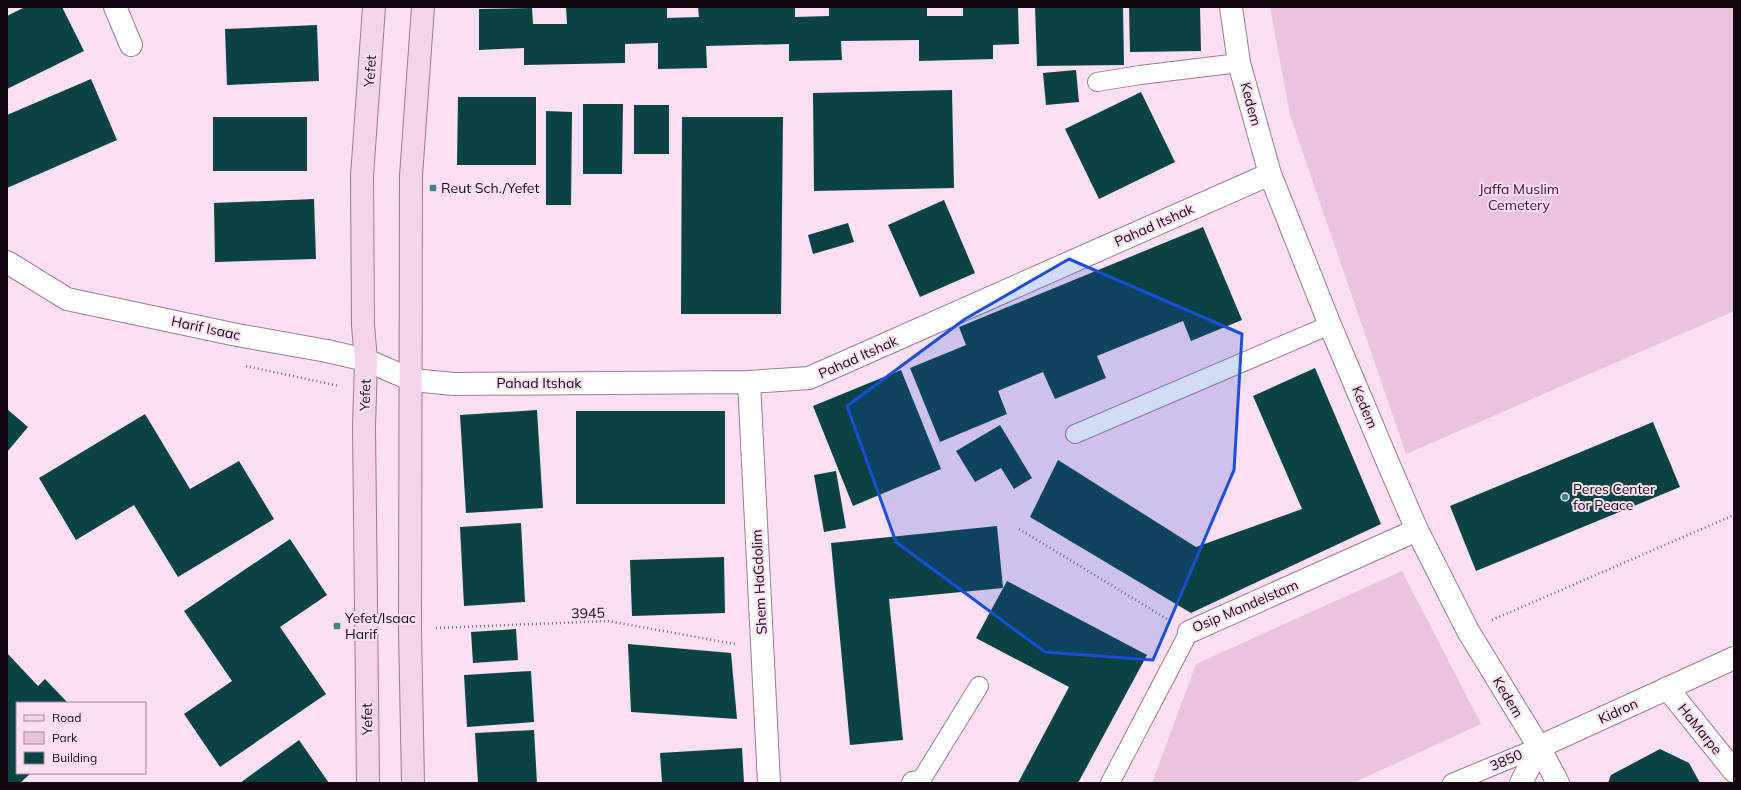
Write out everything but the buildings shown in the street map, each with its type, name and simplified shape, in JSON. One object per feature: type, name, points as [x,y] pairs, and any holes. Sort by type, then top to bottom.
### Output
[{"type":"street","points":[[115,7],[131,45]]},
{"type":"street","name":"Yefet","points":[[368,783],[364,427],[366,360],[363,325],[362,176],[374,7]]},
{"type":"street","points":[[413,783],[410,630],[410,428],[412,380],[410,319],[411,176],[423,7]]},
{"type":"street","name":"Kedem","points":[[1231,7],[1239,63],[1270,174],[1330,325],[1417,530],[1468,631],[1539,747],[1558,783]]},
{"type":"street","name":"Pahad Itshak","points":[[412,380],[454,384],[749,382],[809,378],[1270,174]]},
{"type":"street","name":"Harif Isaac","points":[[7,262],[67,299],[237,335],[327,350],[366,360],[412,380]]},
{"type":"street","name":"Shem HaGdolim","points":[[749,382],[769,783]]},
{"type":"street","name":"Osip Mandelstam","points":[[1189,632],[1417,530]]},
{"type":"street","name":"Kidron","points":[[1539,747],[1734,658]]},
{"type":"street","name":"HaMarpe","points":[[1667,688],[1734,771]]},
{"type":"street","points":[[1521,783],[1539,747]]},
{"type":"lane","points":[[1097,82],[1140,75],[1239,63]]},
{"type":"lane","points":[[1075,434],[1330,325]]},
{"type":"lane","points":[[1110,783],[1189,632]]},
{"type":"lane","points":[[918,783],[979,686]]},
{"type":"lane","name":"3850","points":[[1452,783],[1539,747]]},
{"type":"path","points":[[1516,610],[1734,516]]},
{"type":"path","name":"Osip Mandelstam","points":[[1019,529],[1189,632]]},
{"type":"path","name":"3945","points":[[410,630],[608,621],[763,649]]},
{"type":"highlighted area","points":[[1069,259],[1242,334],[1234,470],[1153,660],[1045,652],[896,542],[847,406],[965,319]]},
{"type":"green space","name":"Jaffa Muslim Cemetery","points":[[1270,7],[1734,7],[1734,311],[1406,454],[1290,115]]},
{"type":"green space","points":[[1402,571],[1481,724],[1353,783],[1152,783],[1196,664]]},
{"type":"place","name":"Reut Sch./Yefet","points":[[433,188]]},
{"type":"place","name":"Peres Center for Peace","points":[[1565,497]]},
{"type":"place","name":"Yefet/Isaac Harif","points":[[337,626]]}]
